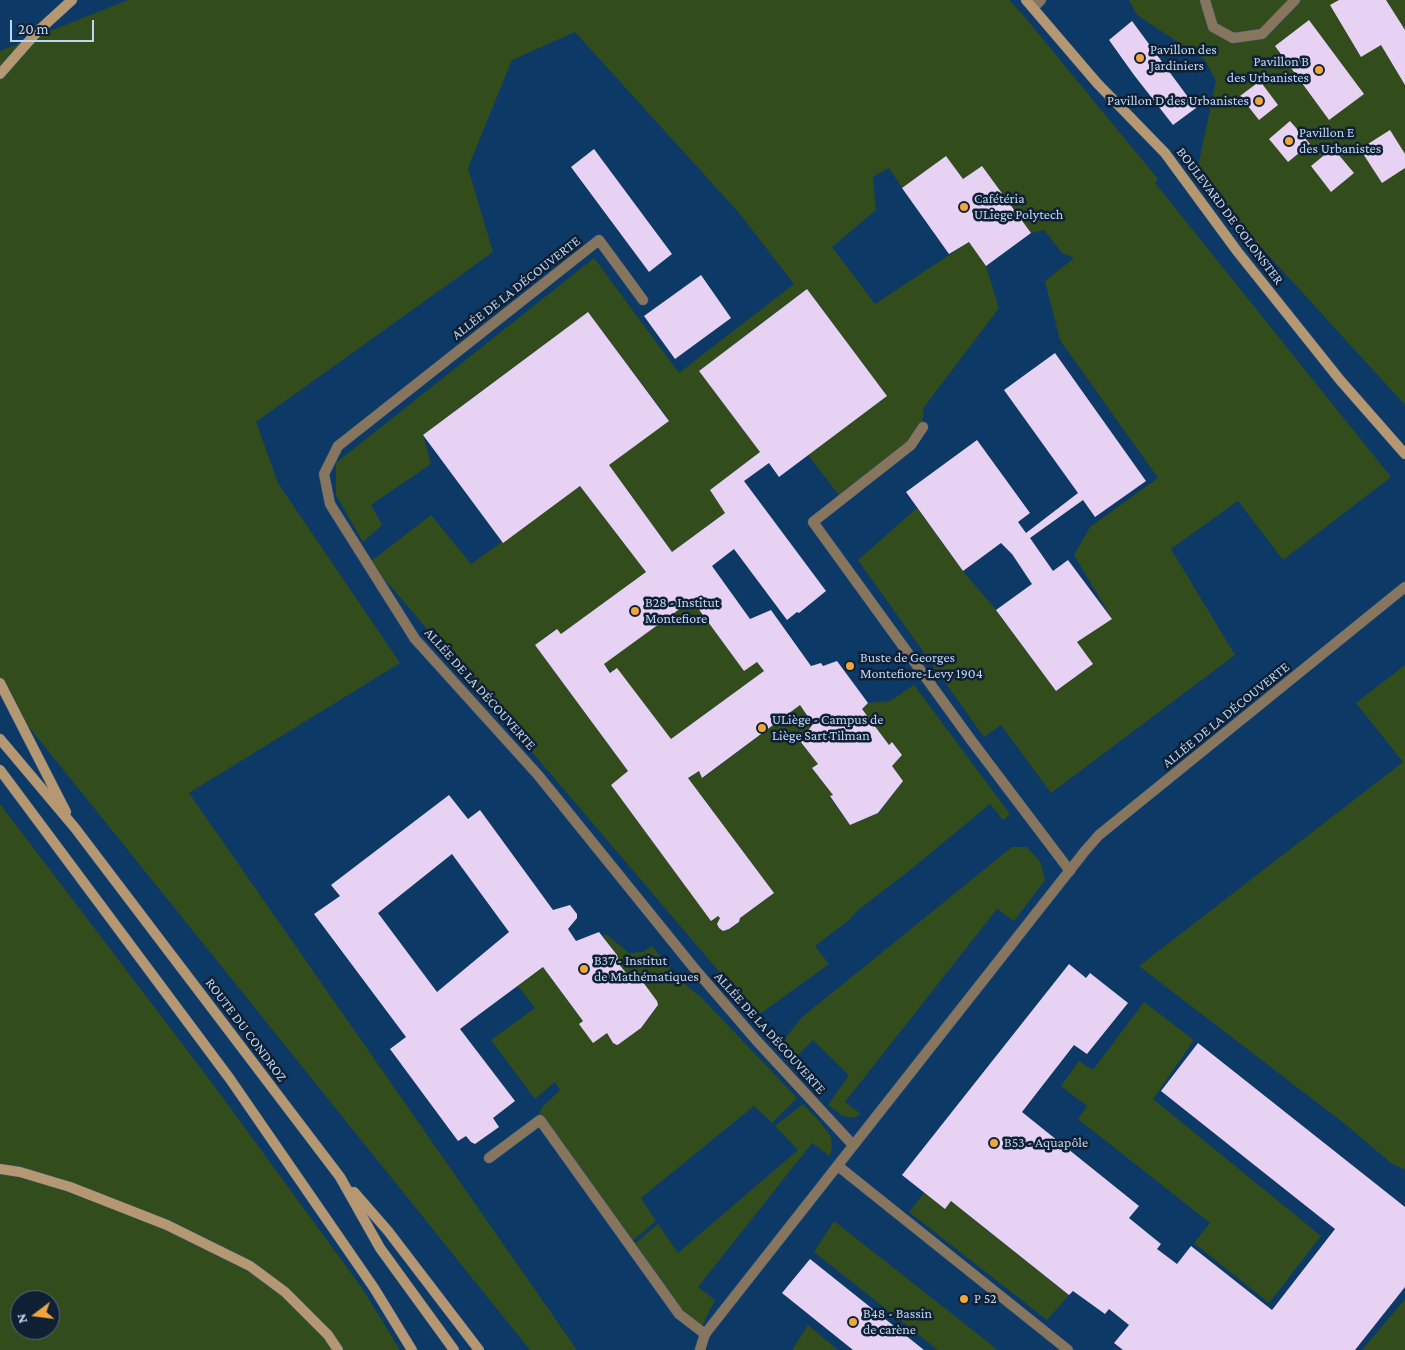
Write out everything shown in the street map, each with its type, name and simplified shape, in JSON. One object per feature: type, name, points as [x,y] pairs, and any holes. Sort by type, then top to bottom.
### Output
[{"type":"main road","points":[[0,74],[37,32],[72,0]]},
{"type":"main road","name":"BOULEVARD DE COLONSTER","points":[[1029,4],[1097,83],[1165,153],[1237,251],[1334,372],[1405,454]]},
{"type":"main road","points":[[0,683],[75,828]]},
{"type":"main road","name":"ROUTE DU CONDROZ","points":[[0,739],[75,828],[340,1177],[380,1248],[454,1350]]},
{"type":"main road","points":[[0,770],[230,1079],[374,1288],[412,1350]]},
{"type":"main road","points":[[0,1169],[20,1172],[70,1187],[167,1225],[250,1266],[285,1292],[328,1335],[338,1350]]},
{"type":"main road","points":[[340,1177],[388,1231],[479,1350]]},
{"type":"street","points":[[1029,4],[1041,0]]},
{"type":"street","points":[[1206,0],[1213,27],[1233,38],[1262,34],[1295,0]]},
{"type":"street","name":"ALLÉE DE LA DÉCOUVERTE","points":[[643,300],[599,240],[338,446],[324,474],[330,504],[415,639],[538,775],[694,968],[750,1033],[853,1145]]},
{"type":"street","points":[[923,427],[911,445],[813,522],[970,740],[1070,870]]},
{"type":"street","name":"ALLÉE DE LA DÉCOUVERTE","points":[[700,1350],[704,1334],[1070,870],[1099,836],[1405,588]]},
{"type":"street","points":[[489,1158],[540,1120],[679,1314],[704,1334]]},
{"type":"street","points":[[838,1166],[1068,1350]]},
{"type":"green space","points":[[128,0],[1009,0],[1158,179],[1155,183],[1391,477],[1283,560],[1238,501],[1171,549],[1235,655],[1051,793],[1001,725],[984,737],[858,560],[917,508],[1056,691],[1093,664],[1077,642],[1112,619],[1074,555],[1090,527],[1158,478],[1060,340],[1045,281],[1074,258],[1062,253],[1044,230],[1031,233],[982,167],[963,179],[946,156],[902,188],[889,168],[873,177],[876,210],[832,247],[875,304],[969,242],[986,266],[999,308],[924,407],[922,424],[904,446],[839,495],[808,455],[887,396],[807,289],[699,371],[760,452],[710,490],[725,513],[672,552],[609,465],[669,420],[588,312],[423,435],[431,464],[371,505],[382,525],[363,542],[336,495],[336,463],[594,258],[679,373],[794,284],[739,213],[575,32],[512,60],[468,168],[493,252],[256,422],[278,483],[400,663],[189,793],[577,1350],[530,1350],[0,691],[0,51]]},
{"type":"green space","points":[[1129,0],[1405,0],[1405,405],[1196,176],[1216,81],[1205,60],[1137,15]]},
{"type":"green space","points":[[580,486],[646,572],[561,634],[556,629],[535,645],[628,771],[611,785],[711,920],[718,916],[720,918],[717,924],[719,928],[723,931],[739,923],[740,918],[774,893],[688,778],[699,771],[703,778],[800,705],[813,724],[800,741],[818,764],[813,768],[833,795],[830,797],[850,825],[879,813],[903,781],[892,766],[902,755],[892,742],[889,745],[862,709],[868,703],[890,701],[914,685],[1010,814],[1003,820],[990,804],[815,946],[829,964],[757,1016],[370,562],[431,515],[471,564]]},
{"type":"green space","points":[[692,600],[764,671],[671,739],[604,664]]},
{"type":"green space","points":[[1405,665],[1405,1170],[1391,1163],[1345,1124],[1139,966],[1403,762],[1356,703]]},
{"type":"green space","points":[[0,804],[212,1083],[362,1288],[400,1350],[0,1350]]},
{"type":"green space","points":[[1012,847],[1027,847],[1041,863],[1045,880],[1014,921],[997,909],[845,1102],[861,1114],[854,1118],[843,1116],[828,1105],[849,1075],[813,1040],[788,1065],[784,1040],[801,1018]]},
{"type":"green space","points":[[606,934],[629,953],[643,952],[652,946],[676,977],[701,997],[797,1098],[772,1123],[754,1106],[641,1198],[656,1221],[631,1242],[539,1114],[542,1107],[560,1090],[555,1082],[535,1099],[491,1040],[535,1008],[518,986],[543,967],[583,1021],[580,1024],[607,1033],[613,1043],[619,1044],[641,1028],[656,1009],[657,1001],[637,974],[633,972],[627,974],[617,962],[617,955],[603,936]]},
{"type":"green space","points":[[1144,1002],[1194,1040],[1153,1099],[1321,1236],[1269,1303],[1194,1243],[1210,1223],[1078,1119],[1087,1106],[1061,1086],[1079,1061],[1093,1070]]},
{"type":"green space","points":[[803,1104],[831,1137],[830,1156],[812,1143],[698,1287],[715,1300],[702,1326],[682,1312],[633,1245],[658,1224],[678,1253],[798,1150],[775,1126]]},
{"type":"green space","points":[[924,1193],[945,1208],[951,1201],[1069,1295],[1047,1320],[909,1212]]},
{"type":"green space","points":[[834,1221],[998,1350],[938,1350],[814,1252]]},
{"type":"green space","points":[[1405,1299],[1405,1350],[1362,1350]]},
{"type":"green space","points":[[808,1325],[838,1350],[792,1350]]},
{"type":"building","points":[[1339,0],[1386,0],[1405,30],[1405,85],[1381,45],[1361,57],[1330,5]]},
{"type":"building","name":"Pavillon B des Urbanistes","points":[[1309,20],[1364,94],[1329,120],[1275,46]]},
{"type":"building","name":"Pavillon des Jardiniers","points":[[1132,21],[1196,108],[1173,125],[1109,40]]},
{"type":"building","name":"Pavillon D des Urbanistes","points":[[1260,81],[1278,105],[1259,120],[1240,96]]},
{"type":"building","name":"Pavillon E des Urbanistes","points":[[1290,121],[1310,144],[1288,162],[1269,139]]},
{"type":"building","points":[[1390,130],[1405,154],[1405,168],[1382,183],[1360,149]]},
{"type":"building","points":[[1333,148],[1354,173],[1331,192],[1311,166]]},
{"type":"building","points":[[594,149],[672,254],[649,272],[571,167]]},
{"type":"building","name":"Cafétéria ULiege Polytech","points":[[946,156],[963,179],[982,166],[1031,233],[986,266],[969,242],[949,254],[902,188]]},
{"type":"building","points":[[701,275],[731,318],[675,359],[644,316]]},
{"type":"building","name":"B28 - Institut Montefiore","points":[[807,289],[887,396],[779,477],[769,463],[744,481],[826,591],[799,613],[797,612],[787,620],[734,549],[712,566],[750,619],[771,610],[811,666],[821,663],[823,666],[837,661],[868,703],[862,709],[889,745],[892,742],[902,755],[892,766],[903,781],[878,813],[850,825],[830,796],[833,795],[812,768],[818,764],[800,741],[813,724],[800,705],[702,778],[699,771],[688,778],[774,893],[740,918],[739,922],[723,931],[717,924],[720,918],[718,916],[711,921],[611,785],[628,771],[535,645],[557,629],[561,634],[646,572],[580,486],[503,543],[423,435],[588,312],[669,421],[609,465],[672,552],[725,513],[710,490],[760,452],[699,371]],"holes":[[[692,600],[744,671],[757,662],[764,671],[671,739],[617,668],[610,673],[604,664]]]},
{"type":"building","points":[[1055,353],[1146,481],[1095,517],[1083,500],[1030,538],[1053,571],[1068,560],[1112,619],[1077,642],[1093,664],[1056,691],[996,610],[1032,584],[1012,554],[1001,543],[963,571],[906,492],[977,440],[1030,513],[1018,522],[1026,533],[1078,493],[1004,390]]},
{"type":"building","name":"B37 - Institut de Mathématiques","points":[[449,795],[468,819],[480,810],[553,910],[570,905],[577,914],[577,918],[568,929],[576,941],[599,932],[617,955],[617,962],[627,974],[633,972],[637,974],[658,1005],[641,1028],[619,1044],[613,1043],[607,1033],[593,1043],[579,1024],[583,1021],[543,967],[460,1029],[515,1101],[493,1118],[499,1127],[475,1144],[466,1136],[458,1141],[390,1049],[406,1037],[314,914],[340,896],[331,885]],"holes":[[[452,854],[509,932],[437,992],[378,913]]]},
{"type":"building","points":[[1069,964],[1086,978],[1090,973],[1128,1003],[1087,1054],[1074,1045],[1022,1112],[1139,1206],[1129,1218],[1161,1244],[1157,1249],[1177,1264],[1191,1246],[1272,1310],[1335,1229],[1161,1091],[1198,1043],[1405,1207],[1405,1287],[1355,1350],[1123,1350],[1114,1343],[1129,1325],[1109,1309],[1105,1314],[1073,1291],[1069,1295],[951,1201],[945,1209],[902,1175]]},
{"type":"building","name":"B48 - Bassin de carène","points":[[810,1259],[924,1350],[853,1350],[782,1293]]},
{"type":"place","name":"Pavillon des Jardiniers","points":[[1140,58]]},
{"type":"place","name":"Pavillon B des Urbanistes","points":[[1319,70]]},
{"type":"place","name":"Pavillon D des Urbanistes","points":[[1259,101]]},
{"type":"place","name":"Pavillon E des Urbanistes","points":[[1289,141]]},
{"type":"place","name":"Cafétéria ULiege Polytech","points":[[964,207]]},
{"type":"place","name":"B28 - Institut Montefiore","points":[[635,611]]},
{"type":"place","name":"Buste de Georges Montefiore-Levy 1904","points":[[850,666]]},
{"type":"place","name":"ULiège - Campus de Liège Sart Tilman","points":[[762,728]]},
{"type":"place","name":"B37 - Institut de Mathématiques","points":[[584,969]]},
{"type":"place","name":"B53 - Aquapôle","points":[[994,1143]]},
{"type":"place","name":"P 52","points":[[964,1299]]},
{"type":"place","name":"B48 - Bassin de carène","points":[[853,1322]]}]
